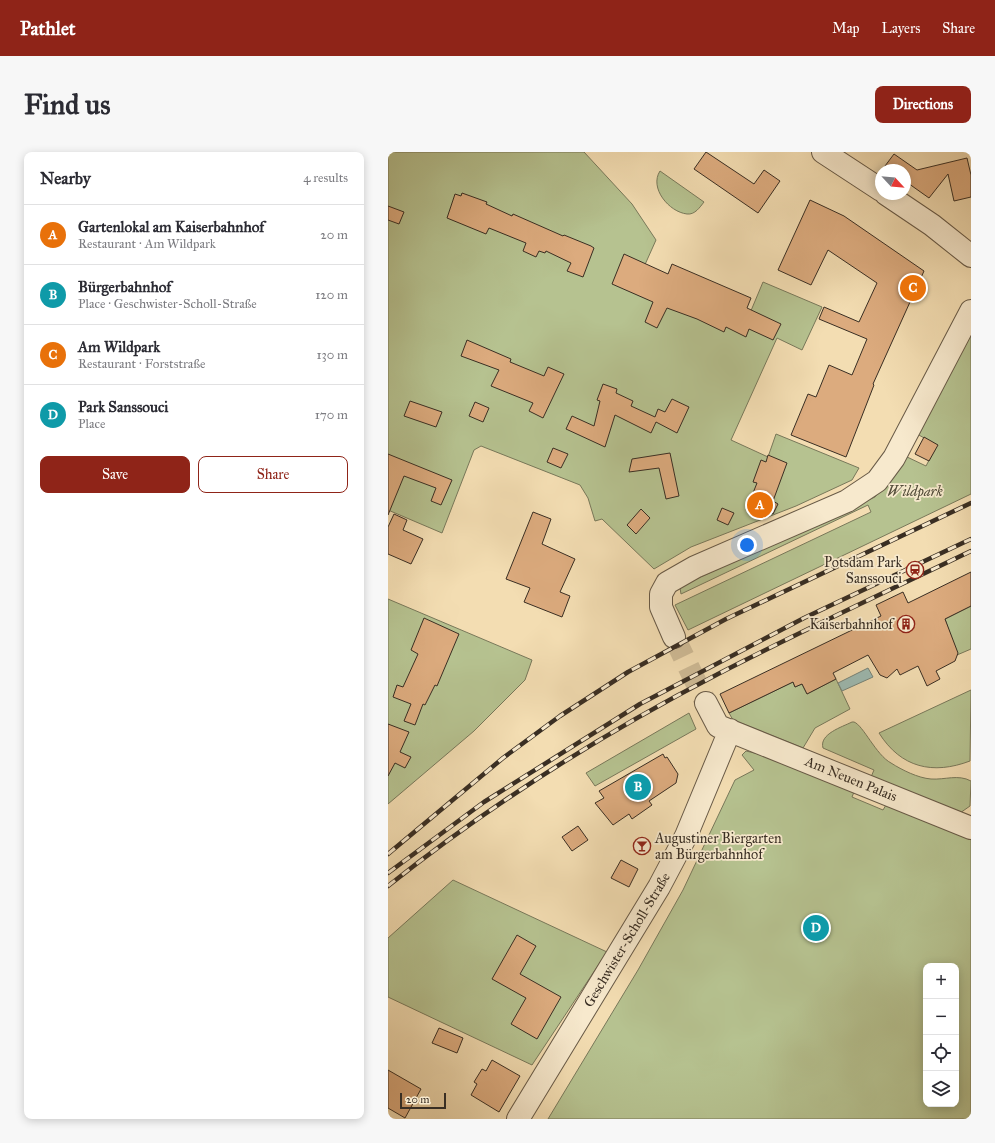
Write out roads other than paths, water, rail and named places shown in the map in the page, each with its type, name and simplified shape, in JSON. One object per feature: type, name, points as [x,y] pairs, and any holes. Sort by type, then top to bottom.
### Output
[{"type":"street","points":[[823,152],[875,186]]},
{"type":"street","points":[[895,200],[932,225],[971,256]]},
{"type":"street","points":[[674,637],[661,607],[661,594],[667,583],[695,567],[847,501],[863,492],[877,481],[894,458],[971,311]]},
{"type":"street","name":"Am Neuen Palais","points":[[706,703],[718,726],[971,828]]},
{"type":"street","name":"Geschwister-Scholl-Straße","points":[[518,1119],[659,887],[686,836],[730,730]]},
{"type":"water","points":[[868,668],[873,677],[842,691],[838,683]]},
{"type":"tunnel","points":[[674,637],[706,703]]},
{"type":"railway","points":[[388,854],[503,758],[560,716],[628,672],[726,619],[971,503]]},
{"type":"railway","points":[[388,873],[484,802],[640,704],[804,618],[971,539]]},
{"type":"railway","points":[[388,886],[466,827],[507,799],[548,772],[632,721],[749,658],[971,551]]},
{"type":"place","name":"Am Wildpark","points":[[913,288]]},
{"type":"place","name":"Gartenlokal am Kaiserbahnhof","points":[[760,505]]},
{"type":"place","name":"Potsdam Park Sanssouci","points":[[915,570]]},
{"type":"place","name":"Kaiserbahnhof","points":[[906,624]]},
{"type":"place","name":"Bürgerbahnhof","points":[[638,787]]},
{"type":"place","name":"Augustiner Biergarten am Bürgerbahnhof","points":[[642,846]]},
{"type":"place","name":"Park Sanssouci","points":[[816,928]]},
{"type":"park label","name":"Wildpark","points":[[915,491]]}]
